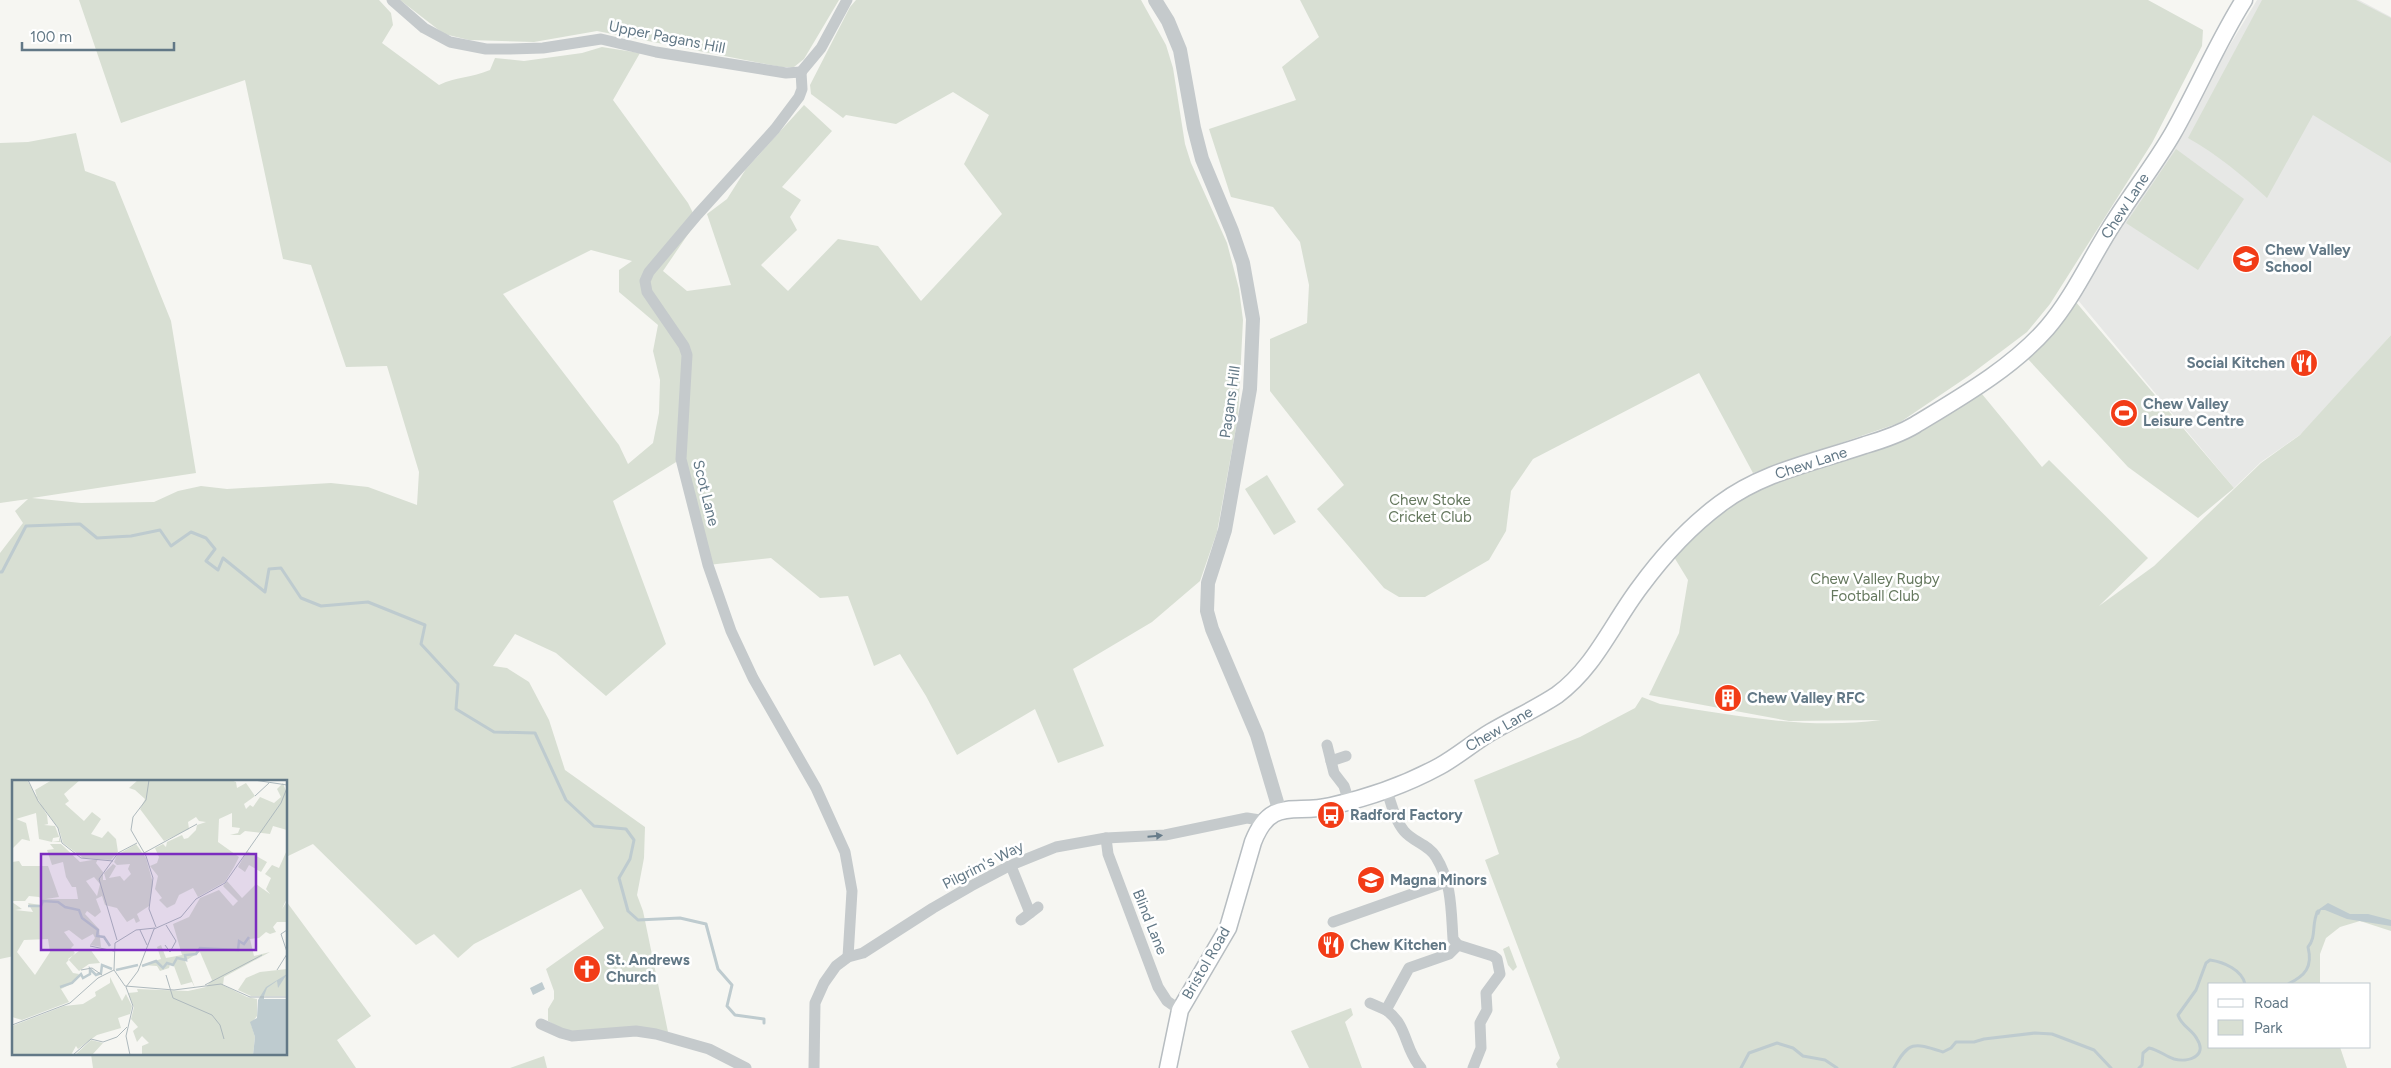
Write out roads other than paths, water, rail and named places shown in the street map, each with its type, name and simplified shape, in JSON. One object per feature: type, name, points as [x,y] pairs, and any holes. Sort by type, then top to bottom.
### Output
[{"type":"main road","name":"Chew Lane","points":[[1279,809],[1326,807],[1349,802],[1386,788],[1441,765],[1472,743],[1536,707],[1572,683],[1592,661],[1639,589],[1674,546],[1720,504],[1751,484],[1776,473],[1831,457],[1910,428],[1970,390],[2038,337],[2070,295],[2112,225],[2173,133],[2244,0]]},
{"type":"main road","name":"Bristol Road","points":[[1168,1068],[1180,1010],[1228,928],[1257,832],[1266,820],[1279,809]]},
{"type":"street","name":"Upper Pagans Hill","points":[[392,0],[424,28],[450,42],[486,49],[543,48],[601,39],[656,52],[776,72],[801,72]]},
{"type":"street","points":[[801,72],[821,48],[848,0]]},
{"type":"street","name":"Pagans Hill","points":[[1155,0],[1168,21],[1180,50],[1194,128],[1202,159],[1232,231],[1250,295],[1254,338],[1250,389],[1225,530],[1208,583],[1206,596],[1207,611],[1212,629],[1257,736],[1279,809]]},
{"type":"street","name":"Scot Lane","points":[[801,72],[802,89],[776,129],[698,214],[649,272],[645,281],[647,292],[684,346],[687,356],[681,459],[708,565],[731,631],[763,696],[816,788],[845,852],[852,891],[848,957]]},
{"type":"street","points":[[1327,745],[1334,772],[1344,786],[1349,802]]},
{"type":"street","points":[[1331,761],[1346,756]]},
{"type":"street","points":[[1386,788],[1396,817],[1404,831],[1428,847],[1437,859],[1451,895],[1452,939],[1458,945],[1494,956],[1500,967],[1500,974],[1486,993],[1488,1010],[1480,1023],[1481,1048],[1473,1068]]},
{"type":"street","name":"Pilgrim's Way","points":[[814,1068],[815,1003],[824,983],[836,966],[848,957],[863,953],[933,908],[1011,866],[1056,847],[1106,838],[1165,835],[1247,818],[1266,820]]},
{"type":"street","name":"Blind Lane","points":[[1106,838],[1108,854],[1158,988],[1167,1001],[1180,1010]]},
{"type":"street","points":[[1011,866],[1030,913]]},
{"type":"street","points":[[1333,922],[1446,882]]},
{"type":"street","points":[[1386,1010],[1409,968],[1449,954],[1458,945]]},
{"type":"street","points":[[1370,1004],[1386,1010],[1397,1017],[1406,1036],[1411,1054],[1421,1068]]},
{"type":"street","points":[[541,1024],[572,1036],[636,1031],[656,1034],[708,1049],[746,1068]]},
{"type":"waterway","points":[[0,572],[2,572],[26,526],[80,524],[97,538],[131,536],[160,530],[171,546],[191,532],[206,538],[215,549],[206,561],[218,570],[223,558],[265,592],[269,569],[281,568],[301,598],[321,606],[368,602],[425,625],[421,644],[458,684],[456,709],[494,732],[535,733],[566,800],[594,826],[626,829],[634,840],[630,859],[619,878],[628,911],[638,920],[680,918],[706,924],[718,969],[732,985],[727,1006],[735,1015],[764,1019],[764,1023]]},
{"type":"waterway","points":[[2290,983],[2299,978],[2308,965],[2308,947],[2311,943],[2318,911]]},
{"type":"waterway","points":[[2139,1068],[2142,1065],[2143,1053],[2149,1048],[2179,1060],[2190,1059],[2198,1054],[2200,1045],[2197,1039],[2179,1019],[2178,1015],[2196,990],[2206,963],[2210,960],[2232,968],[2240,975],[2245,983]]},
{"type":"waterway","points":[[1894,1068],[1904,1052],[1914,1046],[1943,1052],[1951,1048],[1956,1042],[1974,1042],[1984,1039],[2035,1033],[2052,1034],[2094,1050],[2111,1068]]},
{"type":"waterway","points":[[1741,1068],[1749,1053],[1777,1043],[1793,1048],[1803,1056],[1825,1060],[1837,1068]]},
{"type":"place","name":"Chew Valley School","points":[[2246,259]]},
{"type":"place","name":"Social Kitchen","points":[[2304,363]]},
{"type":"place","name":"Chew Valley Leisure Centre","points":[[2124,413]]},
{"type":"place","name":"Chew Valley RFC","points":[[1728,698]]},
{"type":"place","name":"Radford Factory","points":[[1331,815]]},
{"type":"place","name":"Magna Minors","points":[[1371,880]]},
{"type":"place","name":"Chew Kitchen","points":[[1331,945]]},
{"type":"place","name":"St. Andrews Church","points":[[587,969]]},
{"type":"park label","name":"Chew Stoke Cricket Club","points":[[1430,508]]},
{"type":"park label","name":"Chew Valley Rugby Football Club","points":[[1875,588]]}]
